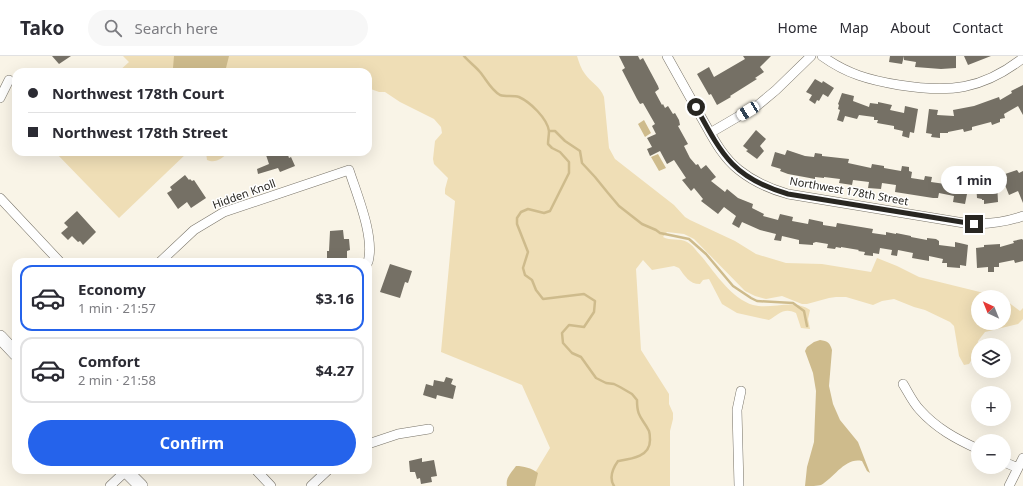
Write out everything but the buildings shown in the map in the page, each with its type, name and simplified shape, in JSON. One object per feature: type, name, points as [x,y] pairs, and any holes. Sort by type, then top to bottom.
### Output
[{"type":"street","name":"Northwest 178th Street","points":[[667,56],[710,133],[726,158],[738,170],[770,189],[788,194],[964,223],[984,224],[1007,221],[1023,216]]},
{"type":"street","points":[[710,133],[758,105],[776,90],[811,56]]},
{"type":"street","points":[[822,56],[841,68],[872,80],[938,90],[955,89],[982,82],[1009,69],[1023,58]]},
{"type":"street","points":[[0,98],[9,80]]},
{"type":"street","name":"Hidden Knoll","points":[[164,258],[194,230],[224,212],[349,170],[366,223],[370,243],[368,258]]},
{"type":"street","points":[[0,198],[56,258]]},
{"type":"street","points":[[0,337],[12,350]]},
{"type":"street","points":[[903,384],[919,409],[936,425],[955,438],[971,446]]},
{"type":"street","points":[[739,486],[737,410],[741,391]]},
{"type":"street","points":[[372,442],[398,434],[429,429]]},
{"type":"street","points":[[1009,486],[1023,458]]},
{"type":"street","points":[[1011,465],[1018,468]]},
{"type":"street","points":[[110,486],[122,474]]},
{"type":"street","points":[[130,474],[141,486]]},
{"type":"street","points":[[260,474],[271,486]]},
{"type":"street","points":[[311,486],[324,474]]},
{"type":"shaded area","points":[[123,56],[577,56],[587,77],[600,90],[604,97],[609,148],[615,159],[674,205],[685,217],[735,241],[756,254],[786,263],[822,264],[871,272],[877,258],[919,277],[972,290],[971,330],[993,330],[985,332],[980,338],[971,338],[971,361],[969,364],[964,365],[959,356],[954,326],[950,322],[925,310],[894,299],[882,301],[873,305],[846,297],[836,297],[802,304],[782,296],[766,299],[755,296],[745,291],[694,239],[684,234],[667,232],[663,237],[681,240],[691,245],[724,285],[745,302],[760,306],[790,304],[810,310],[808,319],[810,329],[801,328],[796,313],[792,311],[782,312],[769,320],[737,313],[722,304],[709,279],[703,280],[700,284],[696,284],[688,279],[679,268],[674,266],[652,270],[643,260],[636,269],[641,350],[669,394],[669,404],[673,413],[670,431],[670,486],[527,486],[550,448],[522,385],[441,352],[455,201],[445,194],[448,178],[434,164],[433,159],[435,141],[442,133],[441,127],[434,119],[400,102],[385,92],[372,89],[372,68],[122,68],[129,62]]},
{"type":"shaded area","points":[[174,56],[229,56],[226,68],[173,68]]},
{"type":"shaded area","points":[[644,120],[651,133],[645,137],[638,124]]},
{"type":"shaded area","points":[[658,154],[666,168],[659,171],[651,157]]},
{"type":"shaded area","points":[[59,156],[184,156],[119,218]]},
{"type":"shaded area","points":[[206,156],[224,156],[216,161],[207,160]]},
{"type":"shaded area","points":[[1011,304],[1020,311],[1023,308],[1023,319],[1018,324],[1011,326]]},
{"type":"shaded area","points":[[820,340],[828,343],[832,350],[829,386],[833,404],[840,420],[858,442],[870,473],[867,471],[862,461],[850,462],[821,485],[805,486],[807,467],[814,442],[816,391],[813,373],[805,351],[807,347]]},
{"type":"shaded area","points":[[516,466],[522,466],[538,473],[535,486],[507,486],[508,478]]},
{"type":"waterway","points":[[464,56],[497,93],[502,96],[519,97],[542,116],[548,126],[548,144],[560,152],[569,162],[569,173],[550,211],[544,213],[528,209],[521,212],[517,218],[517,224],[528,252],[523,268],[525,275],[532,280],[536,290],[543,299],[584,294],[595,301],[594,312],[584,327],[569,325],[562,333],[563,343],[572,353],[581,357],[596,378],[620,387],[632,394],[637,400],[640,417],[649,432],[649,446],[647,450],[639,456],[618,461],[612,473],[614,486]]},
{"type":"waterway","points":[[549,131],[555,131],[565,141],[580,151],[582,163],[619,206],[642,224],[660,233],[689,239],[706,254],[733,286],[751,298],[757,301],[793,303],[804,311],[807,326]]},
{"type":"route","points":[[696,107],[726,158],[738,170],[770,189],[788,194],[974,224]]}]
